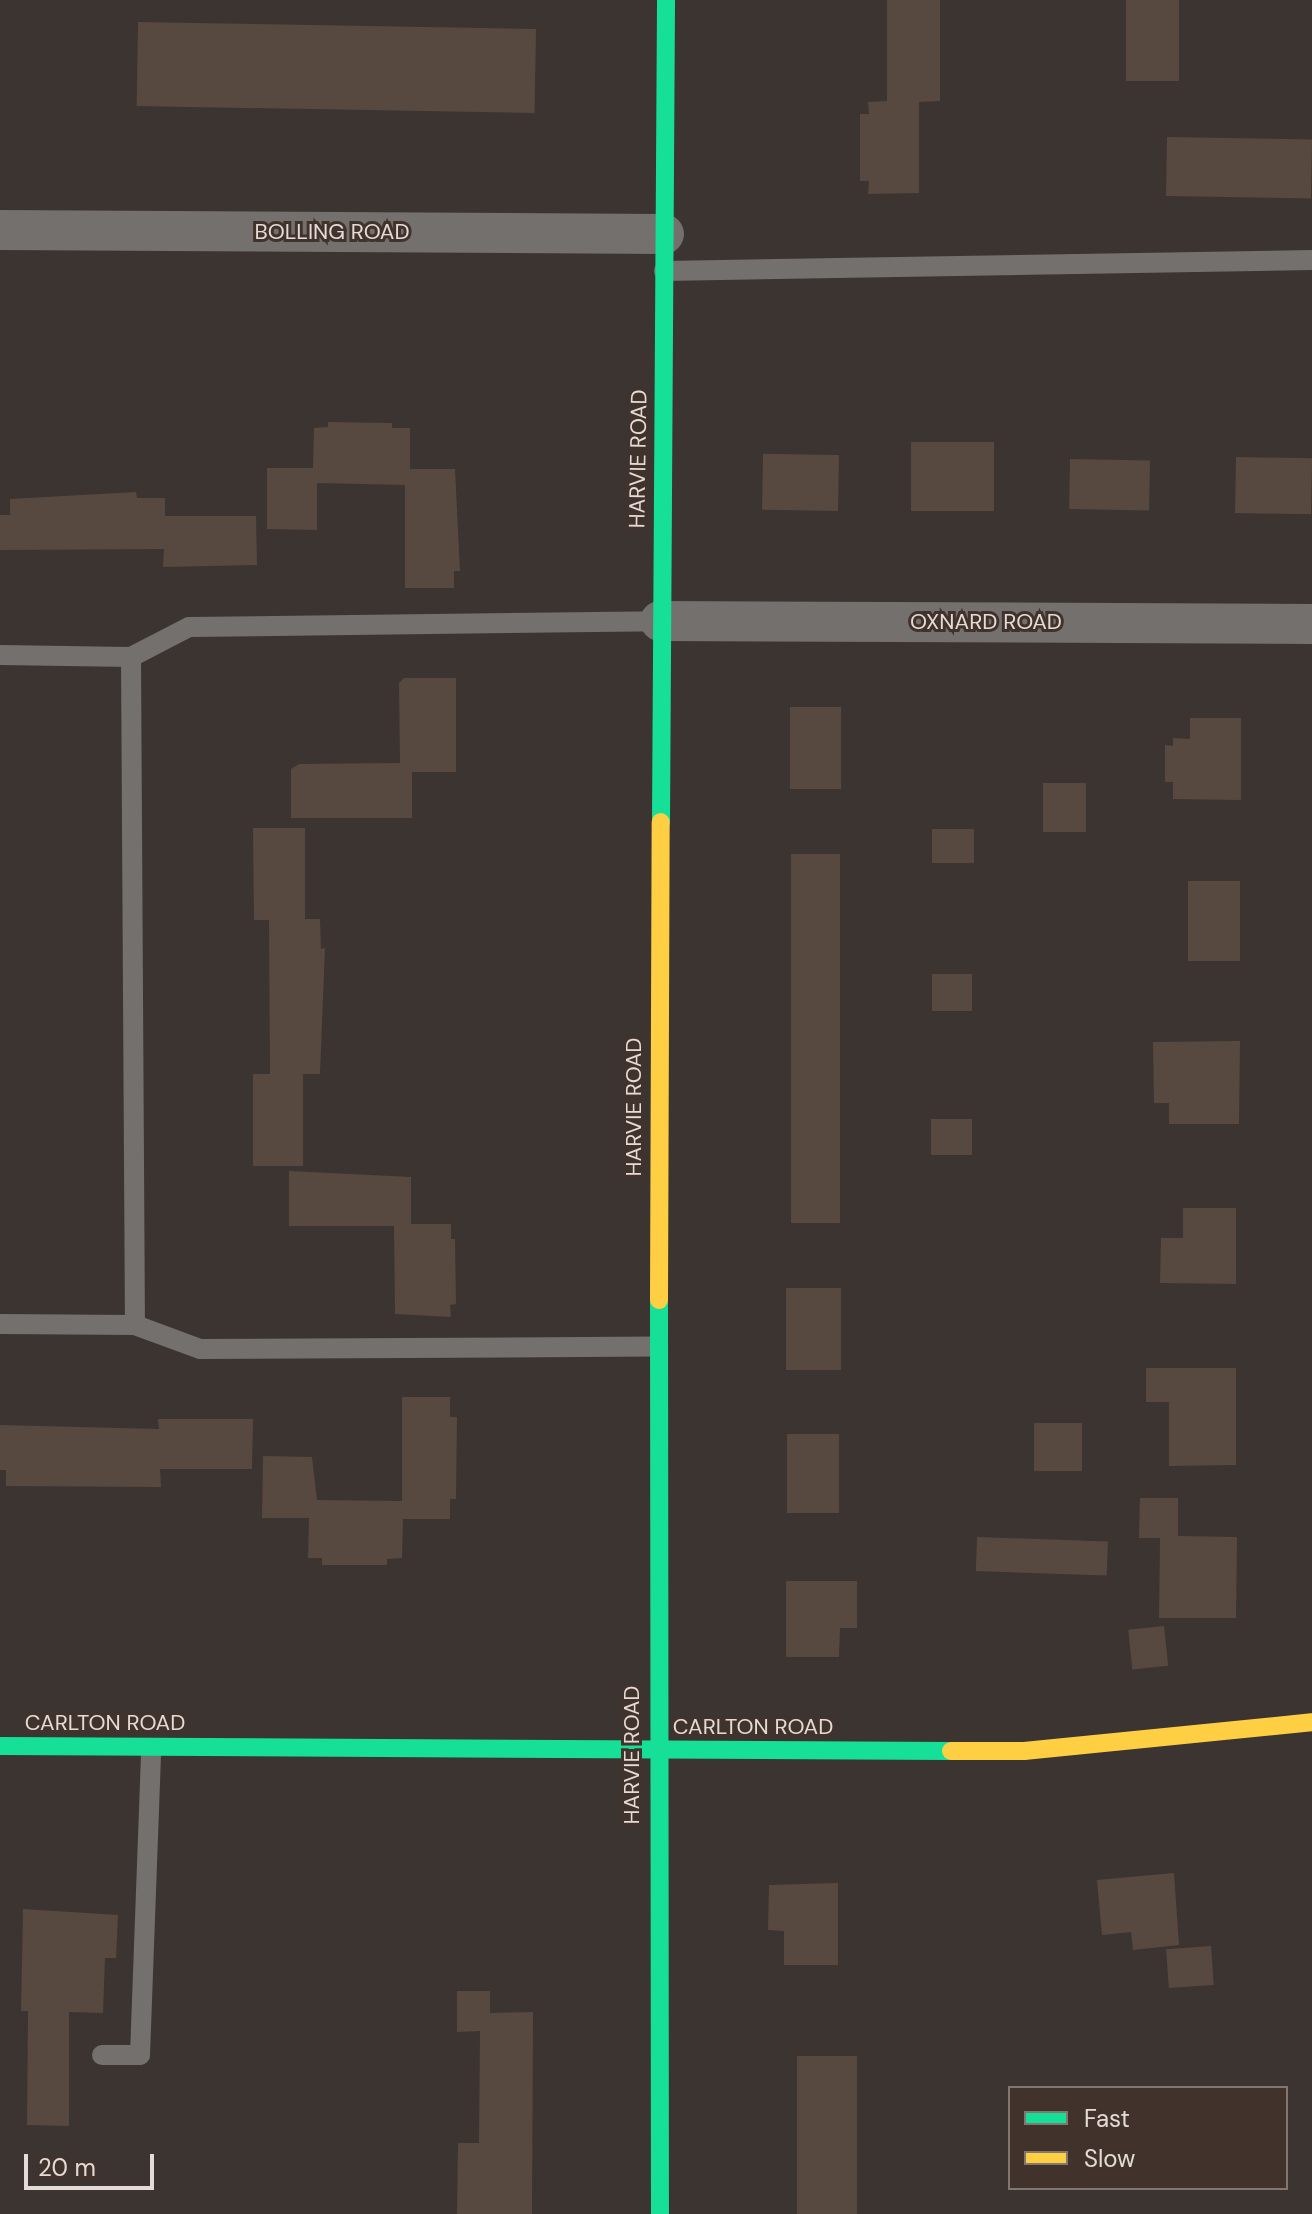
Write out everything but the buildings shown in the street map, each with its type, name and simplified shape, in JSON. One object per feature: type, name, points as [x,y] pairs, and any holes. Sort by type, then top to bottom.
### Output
[{"type":"street","name":"HARVIE ROAD","points":[[660,2214],[656,1752],[657,1347],[666,0]]},
{"type":"street","name":"BOLLING ROAD","points":[[0,230],[664,253]]},
{"type":"street","name":"OXNARD ROAD","points":[[660,621],[1312,624]]},
{"type":"street","name":"CARLTON ROAD","points":[[0,1746],[656,1752],[1024,1751],[1312,1722]]},
{"type":"lane","points":[[664,253],[1312,260]]},
{"type":"lane","points":[[0,655],[131,657],[189,627],[660,621]]},
{"type":"lane","points":[[131,657],[135,1325]]},
{"type":"lane","points":[[0,1324],[135,1325],[200,1349],[657,1347]]},
{"type":"lane","points":[[102,2055],[140,2055],[151,1748]]},
{"type":"traffic: fast","points":[[661,822],[666,0]]},
{"type":"traffic: fast","points":[[659,1300],[660,2214]]},
{"type":"traffic: fast","points":[[0,1746],[951,1751]]},
{"type":"traffic: slow","points":[[659,1300],[661,822]]},
{"type":"traffic: slow","points":[[951,1751],[1024,1751],[1312,1722]]}]
